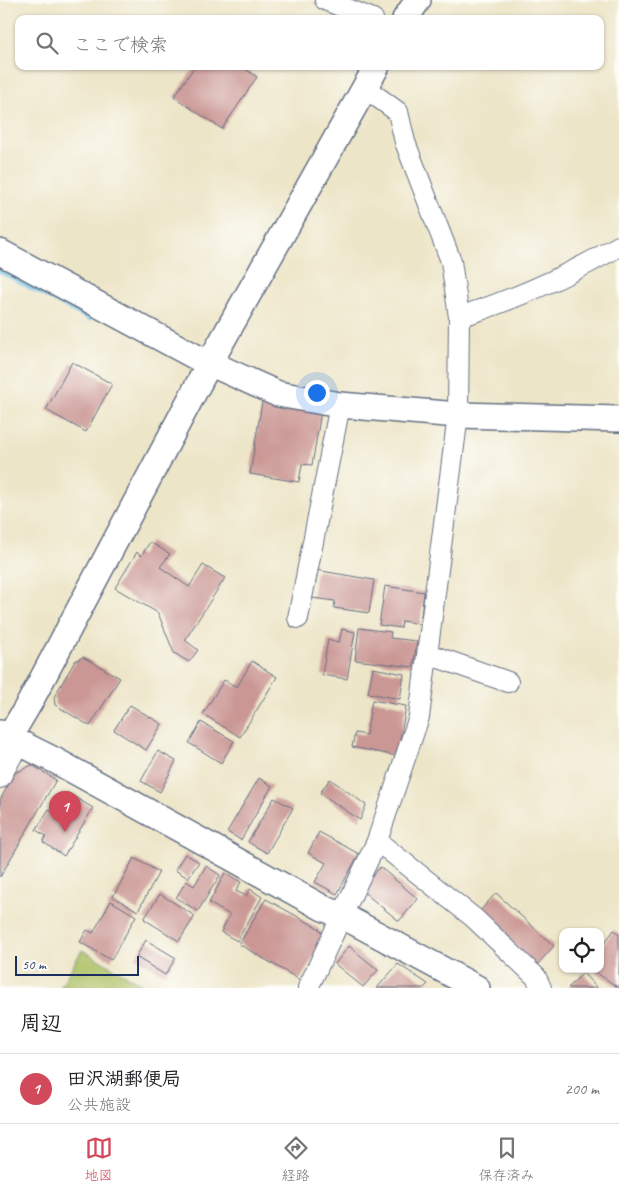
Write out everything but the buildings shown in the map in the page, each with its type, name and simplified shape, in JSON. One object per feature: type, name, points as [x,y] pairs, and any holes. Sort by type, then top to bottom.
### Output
[{"type":"street","points":[[325,0],[364,15]]},
{"type":"street","points":[[408,15],[418,0]]},
{"type":"street","points":[[0,778],[7,742],[210,364],[375,70]]},
{"type":"street","points":[[308,988],[377,841],[420,717],[458,415],[459,317],[451,261],[405,142],[398,112],[365,88]]},
{"type":"street","points":[[459,317],[484,310],[584,266],[619,246]]},
{"type":"street","points":[[0,252],[210,364],[278,394],[340,405],[458,415],[619,420]]},
{"type":"street","points":[[298,618],[340,405]]},
{"type":"street","points":[[428,654],[508,682]]},
{"type":"street","points":[[7,742],[323,908],[341,915],[477,988]]},
{"type":"street","points":[[377,841],[474,918],[536,977],[541,988]]},
{"type":"green space","points":[[82,950],[148,988],[60,988]]},
{"type":"waterway","points":[[0,271],[90,319]]},
{"type":"place","name":"田沢湖郵便局","points":[[65,832]]}]
